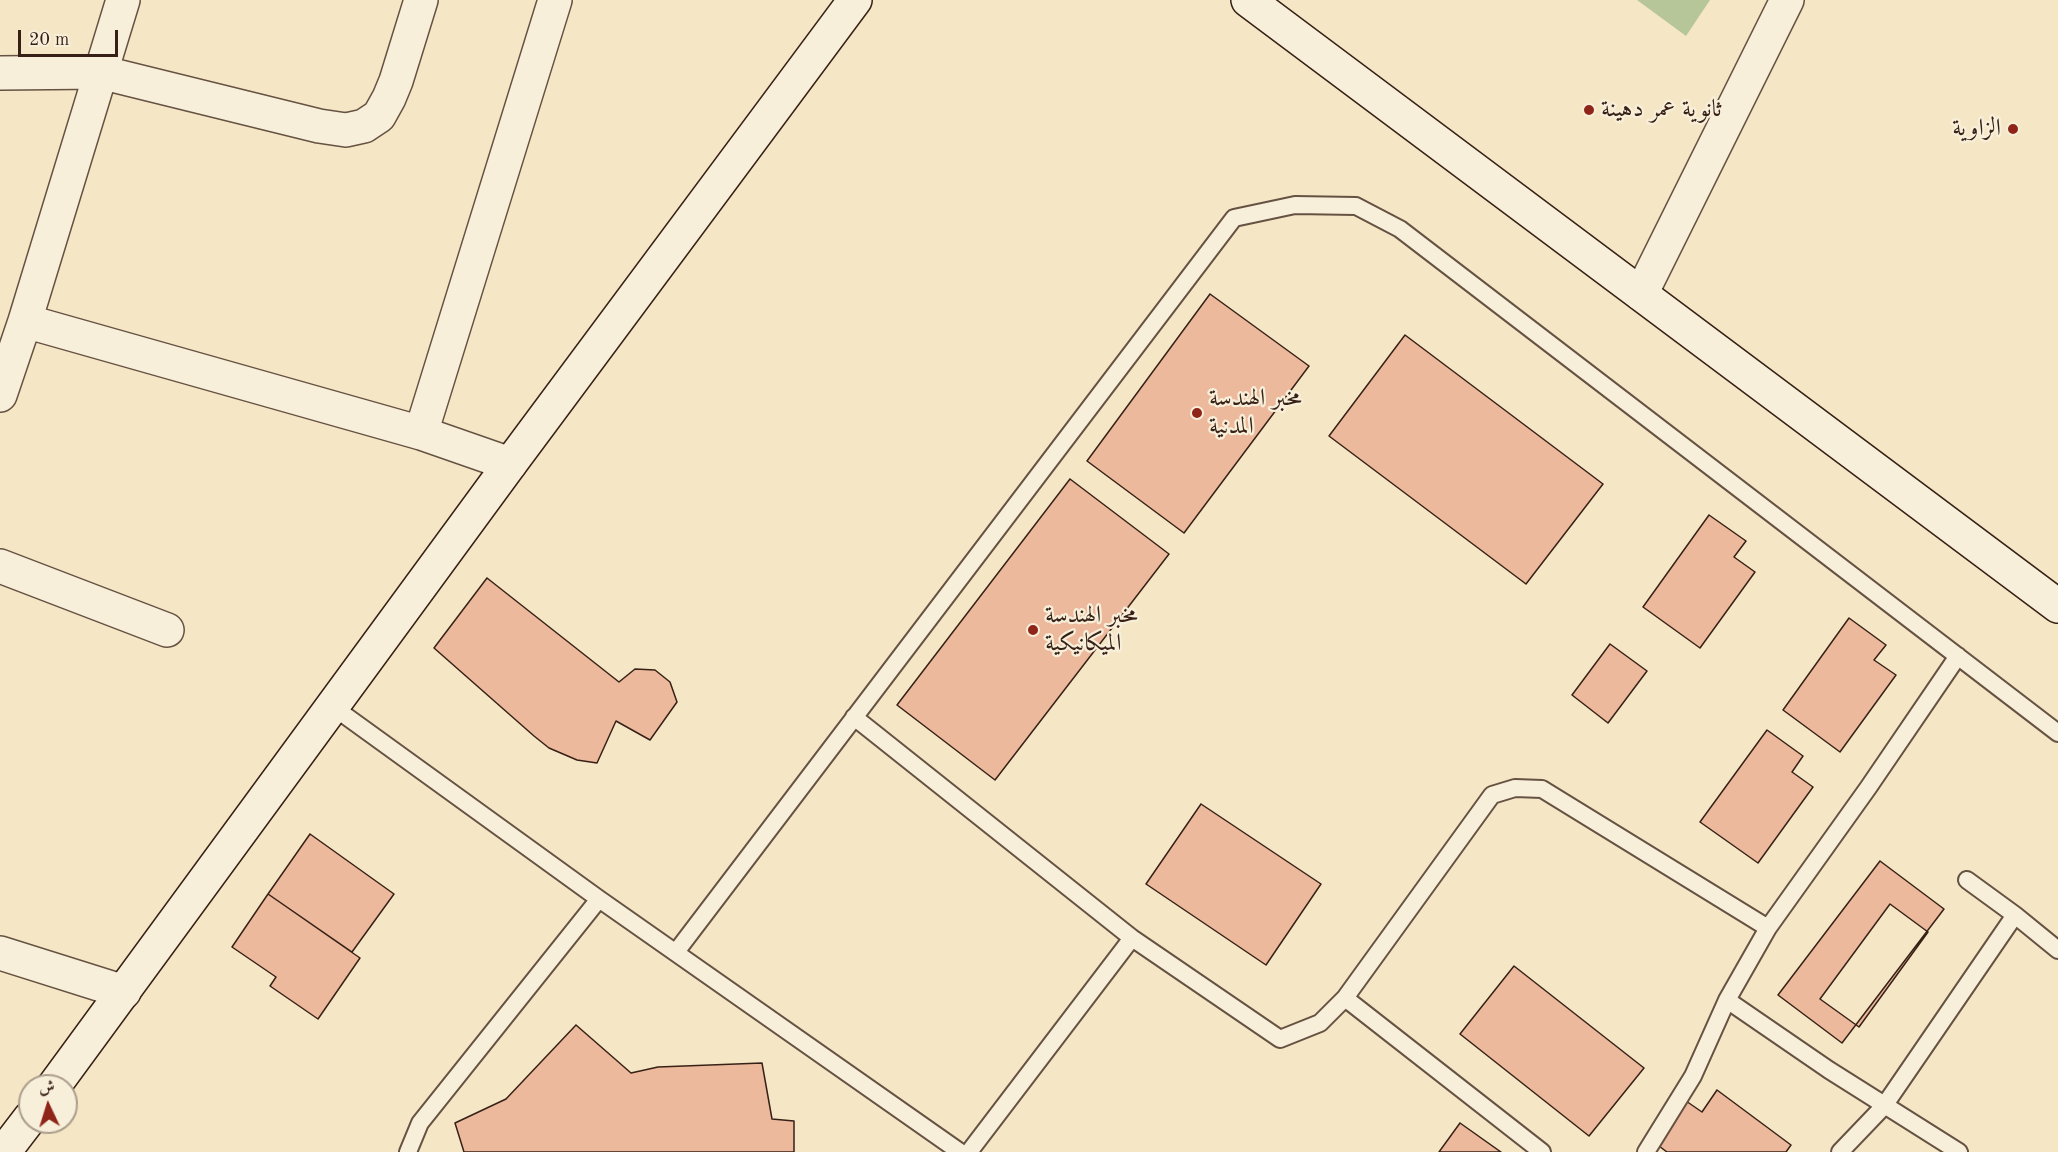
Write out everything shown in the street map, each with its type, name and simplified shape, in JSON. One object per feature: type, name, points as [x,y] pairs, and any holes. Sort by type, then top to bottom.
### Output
[{"type":"street","points":[[0,395],[25,321],[123,0]]},
{"type":"street","points":[[0,73],[100,72],[319,126],[346,130],[364,126],[379,116],[389,98],[422,0]]},
{"type":"street","points":[[421,433],[555,0]]},
{"type":"street","points":[[1248,0],[2058,606]]},
{"type":"street","points":[[1641,294],[1787,0]]},
{"type":"street","points":[[63,1074],[846,3]]},
{"type":"street","points":[[25,321],[421,433],[510,464]]},
{"type":"street","points":[[0,566],[167,630]]},
{"type":"street","points":[[0,953],[124,992]]},
{"type":"street","points":[[4,1152],[18,1134]]},
{"type":"lane","points":[[676,952],[1234,218],[1296,205],[1356,206],[1400,229],[2058,733]]},
{"type":"lane","points":[[1646,1152],[1693,1076],[1727,1000],[1768,928],[1868,788],[1958,656]]},
{"type":"lane","points":[[332,706],[598,899],[960,1152]]},
{"type":"lane","points":[[855,717],[1132,938],[1280,1039],[1320,1023],[1345,998],[1492,795],[1515,788],[1542,789],[1768,928]]},
{"type":"lane","points":[[1967,880],[2058,950]]},
{"type":"lane","points":[[408,1152],[420,1123],[598,899]]},
{"type":"lane","points":[[1840,1152],[1884,1106],[2015,915]]},
{"type":"lane","points":[[969,1152],[1132,938]]},
{"type":"lane","points":[[1345,998],[1542,1152]]},
{"type":"lane","points":[[1727,1000],[1884,1106],[1959,1152]]},
{"type":"green space","points":[[1637,0],[1710,0],[1686,36]]},
{"type":"building","name":"مخبر الهندسة المدنية","points":[[1210,294],[1309,366],[1184,533],[1087,461]]},
{"type":"building","points":[[1405,335],[1603,484],[1526,584],[1329,436]]},
{"type":"building","name":"مخبر الهندسة الميكانيكية","points":[[1070,479],[1169,554],[995,780],[897,705]]},
{"type":"building","points":[[1709,515],[1746,541],[1734,557],[1755,572],[1700,648],[1643,607]]},
{"type":"building","points":[[487,578],[619,682],[635,669],[655,670],[670,682],[677,702],[650,740],[616,721],[597,763],[577,760],[549,748],[434,648]]},
{"type":"building","points":[[1849,618],[1886,645],[1874,660],[1896,675],[1840,752],[1783,710]]},
{"type":"building","points":[[1610,644],[1647,671],[1608,723],[1572,695]]},
{"type":"building","points":[[1767,730],[1803,756],[1792,772],[1813,787],[1758,863],[1700,822]]},
{"type":"building","points":[[1201,804],[1321,884],[1266,965],[1146,884]]},
{"type":"building","points":[[310,834],[394,894],[352,952],[268,894]]},
{"type":"building","points":[[1880,861],[1944,909],[1842,1043],[1778,995]]},
{"type":"building","points":[[268,894],[360,958],[318,1019],[270,986],[276,977],[232,947]]},
{"type":"building","points":[[1890,904],[1928,932],[1859,1027],[1820,999]]},
{"type":"building","points":[[1514,966],[1644,1068],[1589,1136],[1460,1034]]},
{"type":"building","points":[[576,1025],[631,1073],[658,1067],[762,1063],[772,1119],[794,1121],[794,1152],[464,1152],[455,1123],[506,1099]]},
{"type":"building","points":[[1717,1090],[1791,1145],[1786,1152],[1667,1152],[1655,1143],[1686,1101],[1702,1112]]},
{"type":"building","points":[[1460,1123],[1501,1152],[1439,1152]]},
{"type":"place","name":"ثانوية عمر دهينة","points":[[1589,110]]},
{"type":"place","name":"الزاوية","points":[[2013,129]]},
{"type":"place","name":"مخبر الهندسة المدنية","points":[[1197,413]]},
{"type":"place","name":"مخبر الهندسة الميكانيكية","points":[[1033,630]]}]
